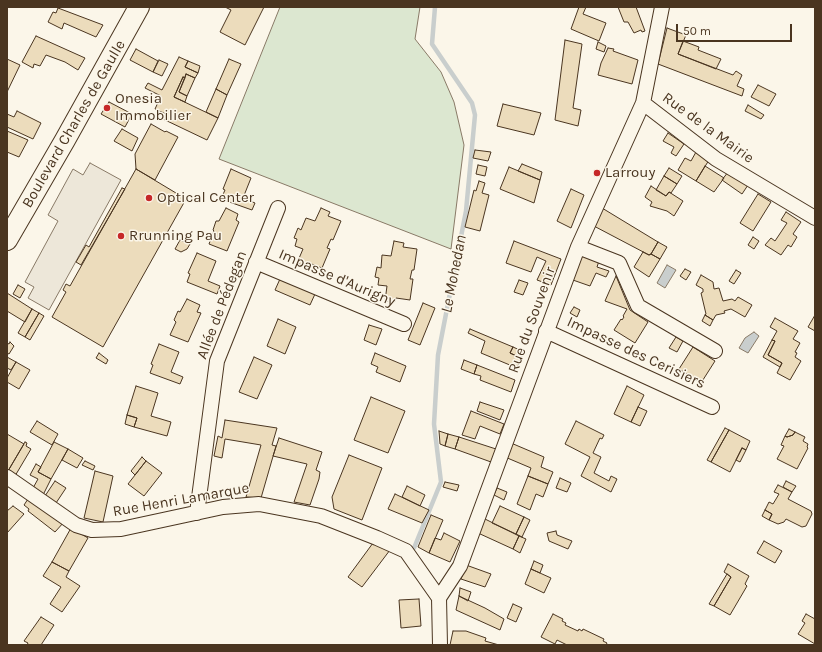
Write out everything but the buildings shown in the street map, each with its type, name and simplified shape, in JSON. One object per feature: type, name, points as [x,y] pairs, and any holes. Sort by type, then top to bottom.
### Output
[{"type":"main road","name":"Boulevard Charles de Gaulle","points":[[7,240],[140,7]]},
{"type":"street","name":"Rue du Souvenir","points":[[439,598],[460,566],[578,247],[643,103],[660,8]]},
{"type":"street","name":"Rue de la Mairie","points":[[643,103],[716,159],[815,218]]},
{"type":"street","name":"Allée de Pédegan","points":[[197,512],[217,361],[278,208]]},
{"type":"street","points":[[578,247],[619,263],[638,306],[715,351]]},
{"type":"street","name":"Impasse d'Aurigny","points":[[256,262],[404,324]]},
{"type":"street","name":"Impasse des Cerisiers","points":[[546,331],[712,407]]},
{"type":"street","name":"Rue Henri Lamarque","points":[[7,477],[76,525],[92,530],[121,530],[223,507],[259,504],[321,516],[406,551],[439,598]]},
{"type":"street","points":[[439,598],[440,645]]},
{"type":"green space","points":[[280,7],[420,7],[415,39],[441,72],[454,102],[464,145],[451,249],[219,159]]},
{"type":"shaded area","points":[[90,163],[121,180],[49,310],[28,298],[34,287],[25,282],[58,221],[48,215],[73,169],[83,175]]},
{"type":"shaded area","points":[[667,265],[676,270],[665,288],[657,283]]},
{"type":"shaded area","points":[[754,332],[759,336],[748,353],[739,348],[745,338]]},
{"type":"waterway","name":"Le Mohedan","points":[[414,548],[441,482],[434,424],[438,355],[466,211],[475,115],[472,103],[432,44],[435,7]]},
{"type":"place","name":"Onesia Immobilier","points":[[107,108]]},
{"type":"place","name":"Larrouy","points":[[597,173]]},
{"type":"place","name":"Optical Center","points":[[149,198]]},
{"type":"place","name":"Rrunning Pau","points":[[121,236]]}]
